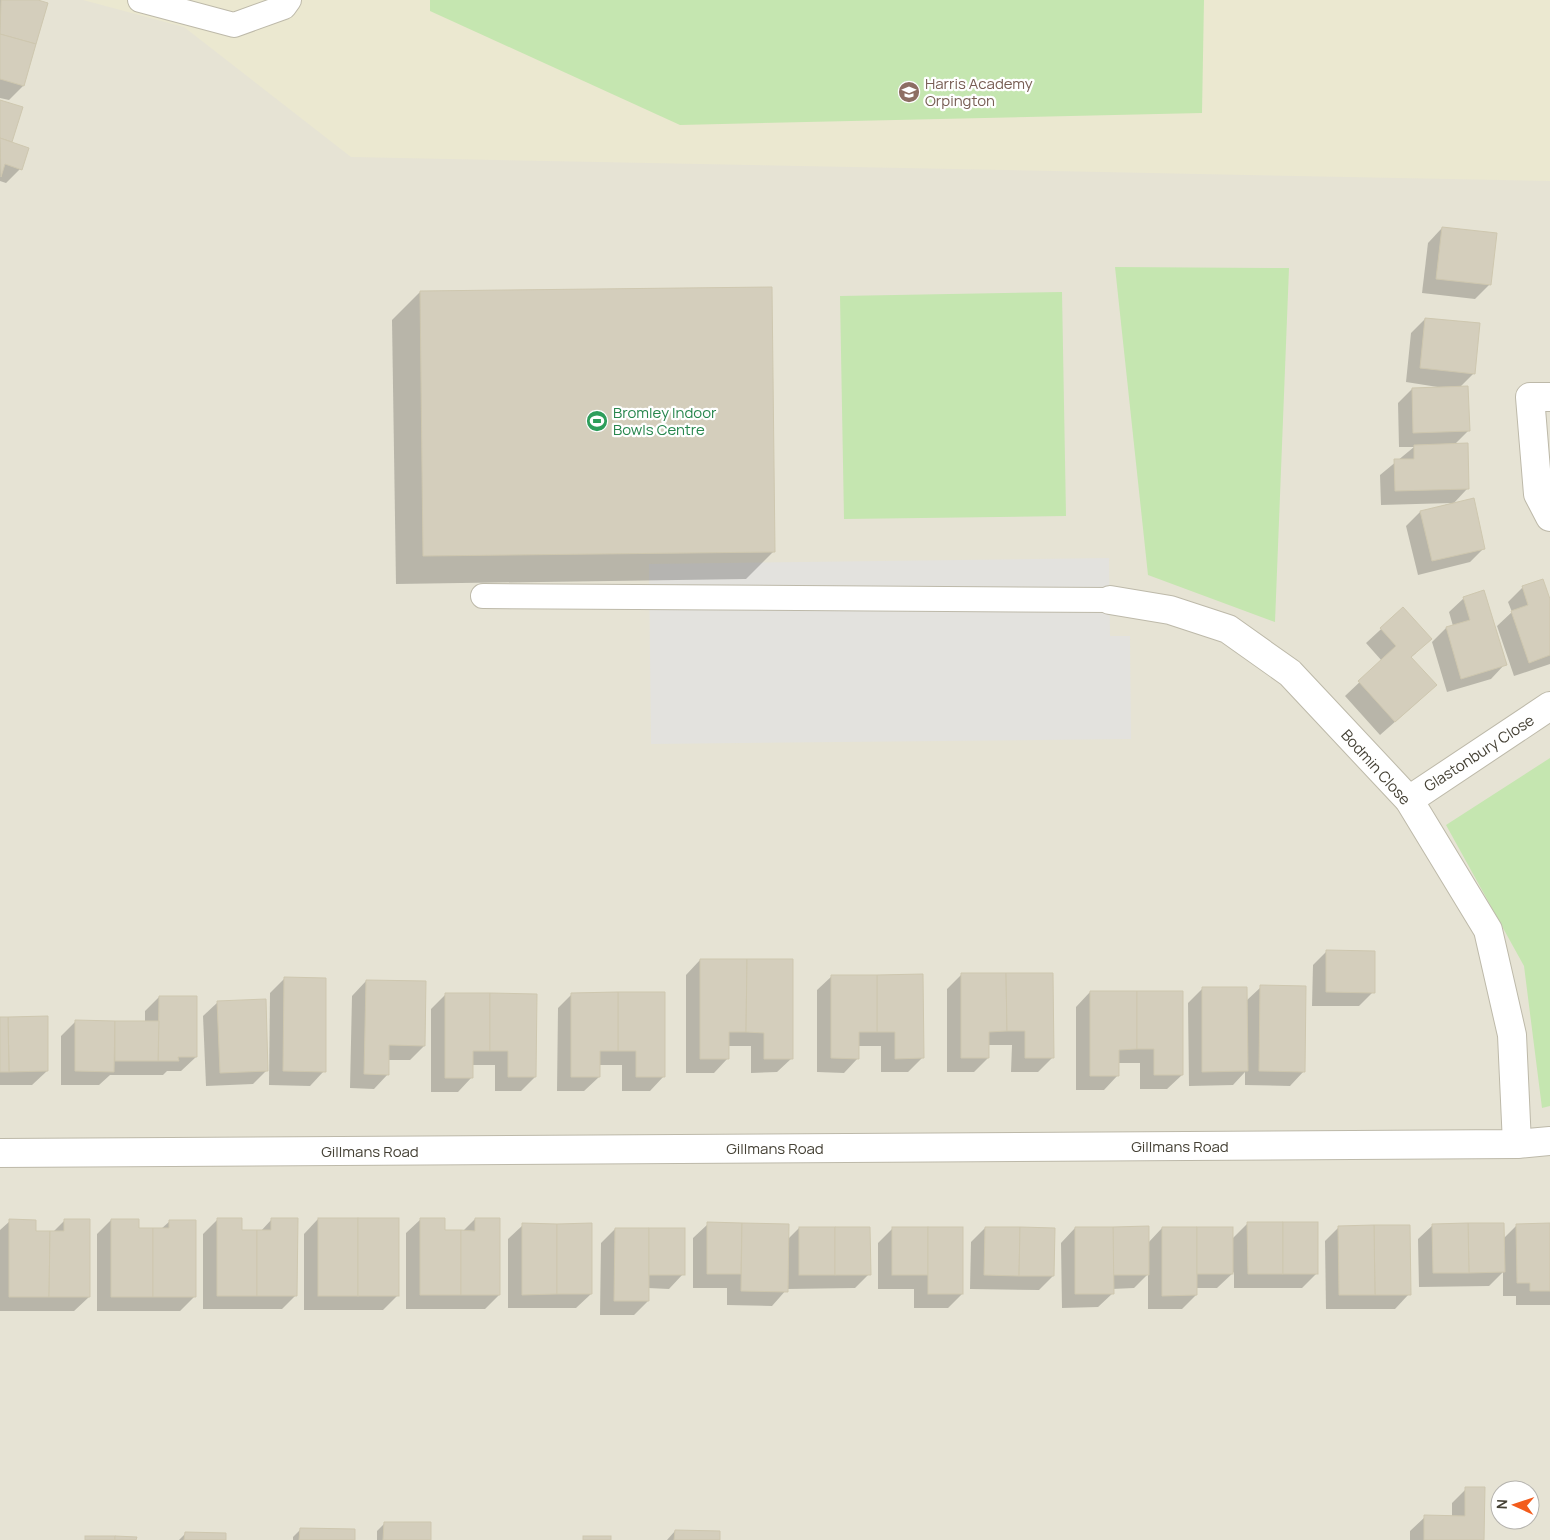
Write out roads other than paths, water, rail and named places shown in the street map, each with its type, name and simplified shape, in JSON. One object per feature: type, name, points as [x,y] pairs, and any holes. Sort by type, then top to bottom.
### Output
[{"type":"street","points":[[1550,397],[1530,397],[1538,494],[1550,517]]},
{"type":"street","name":"Bodmin Close","points":[[1110,600],[1170,610],[1228,629],[1290,673],[1409,800],[1488,930],[1512,1035],[1517,1144]]},
{"type":"street","name":"Glastonbury Close","points":[[1409,800],[1550,706]]},
{"type":"street","name":"Gillmans Road","points":[[0,1153],[1517,1144],[1550,1141]]},
{"type":"lane","points":[[140,0],[234,25],[284,7],[288,0]]},
{"type":"lane","points":[[483,596],[1110,600]]},
{"type":"place","name":"Harris Academy Orpington","points":[[909,92]]},
{"type":"place","name":"Bromley Indoor Bowls Centre","points":[[597,421]]}]
